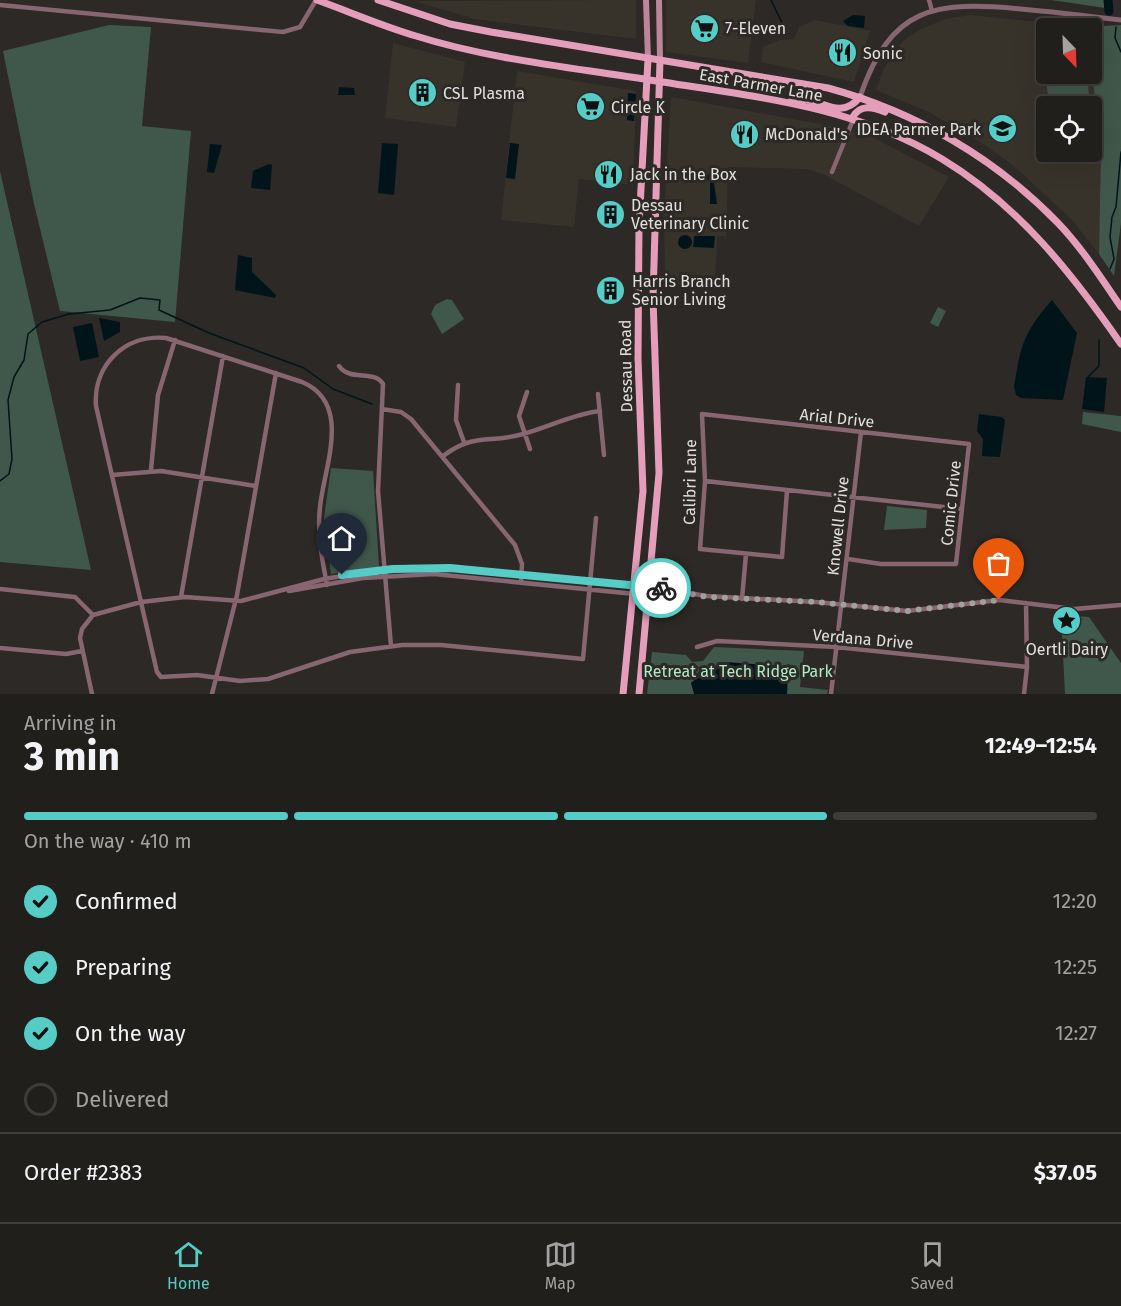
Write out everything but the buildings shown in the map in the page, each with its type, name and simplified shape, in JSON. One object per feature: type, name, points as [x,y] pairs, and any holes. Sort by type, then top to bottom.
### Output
[{"type":"main road","name":"East Parmer Lane","points":[[317,0],[416,36],[479,51],[788,102],[853,117],[942,159],[994,196],[1042,241],[1069,272],[1121,344]]},
{"type":"main road","name":"East Parmer Lane","points":[[378,0],[450,24],[828,88],[860,97],[916,120],[979,156],[1034,200],[1082,252],[1121,307]]},
{"type":"main road","name":"Dessau Road","points":[[624,694],[643,491],[638,358],[639,226],[648,80],[646,0]]},
{"type":"main road","name":"Dessau Road","points":[[639,694],[657,505],[654,226],[660,81],[659,0]]},
{"type":"main road","points":[[788,102],[800,99],[843,109],[852,105],[860,97]]},
{"type":"main road","points":[[853,117],[857,111],[872,107],[906,121],[916,120]]},
{"type":"main road","points":[[639,226],[654,226]]},
{"type":"main road","points":[[643,453],[658,452]]},
{"type":"street","points":[[0,5],[283,32],[300,27],[317,0]]},
{"type":"street","points":[[929,0],[932,11]]},
{"type":"street","points":[[860,97],[873,63],[888,40],[906,24],[932,11],[971,4],[1121,20]]},
{"type":"street","points":[[832,172],[853,117]]},
{"type":"street","points":[[327,585],[320,547],[319,519],[332,425],[330,410],[314,388],[175,340],[156,337],[135,341],[119,350],[102,371],[97,387],[96,406],[158,675],[240,681],[268,679],[336,656],[391,646],[441,645],[583,659],[596,518]]},
{"type":"street","points":[[151,470],[156,402],[175,340]]},
{"type":"street","points":[[181,597],[223,356]]},
{"type":"street","points":[[339,366],[351,375],[379,379],[383,384],[378,466],[391,646]]},
{"type":"street","points":[[212,694],[235,601],[276,373]]},
{"type":"street","points":[[458,386],[456,420],[464,442]]},
{"type":"street","points":[[527,392],[519,416],[530,448]]},
{"type":"street","points":[[598,394],[604,455]]},
{"type":"street","points":[[382,409],[406,414],[518,548],[522,564],[521,582]]},
{"type":"street","points":[[443,456],[464,442],[525,434],[572,416],[600,411]]},
{"type":"street","name":"Arial Drive","points":[[702,414],[969,444]]},
{"type":"street","name":"Calibri Lane","points":[[702,414],[705,481],[700,549],[746,554]]},
{"type":"street","name":"Knowell Drive","points":[[831,694],[861,432]]},
{"type":"street","name":"Comic Drive","points":[[848,559],[881,564],[956,564],[969,444]]},
{"type":"street","points":[[112,475],[151,470],[256,486]]},
{"type":"street","points":[[705,481],[962,510]]},
{"type":"street","points":[[742,599],[746,554],[782,557],[788,492]]},
{"type":"street","points":[[283,591],[326,578],[384,570],[440,568],[590,581],[675,598],[688,594],[916,611],[990,601],[1084,609],[1121,605]]},
{"type":"street","points":[[92,694],[82,651],[82,629],[93,615],[141,602],[181,597],[235,601],[283,591],[385,576],[434,574],[590,589],[633,589]]},
{"type":"street","points":[[0,589],[75,597],[93,615]]},
{"type":"street","points":[[1024,694],[1027,667],[1026,603]]},
{"type":"street","name":"Verdana Drive","points":[[697,647],[717,641],[836,647],[1027,667]]},
{"type":"street","points":[[0,648],[66,654],[82,651]]},
{"type":"shaded area","points":[[636,0],[636,39],[474,19],[415,1]]},
{"type":"shaded area","points":[[666,0],[756,0],[748,63],[666,52]]},
{"type":"shaded area","points":[[853,15],[865,16],[864,28],[848,26],[843,21]]},
{"type":"shaded area","name":"IDEA Parmer Park","points":[[971,15],[1036,22],[1036,84],[1093,84],[1095,96],[1036,96],[1036,162],[1101,162],[1099,254],[1072,220],[1015,167],[985,145],[929,112],[876,90],[884,68],[903,41],[919,30],[945,19]]},
{"type":"shaded area","points":[[815,20],[870,31],[854,82],[761,62],[763,47],[780,40],[794,39],[799,27]]},
{"type":"shaded area","points":[[393,43],[465,62],[456,127],[385,118]]},
{"type":"shaded area","points":[[517,71],[636,91],[633,185],[579,179],[574,227],[501,220]]},
{"type":"shaded area","points":[[339,87],[354,88],[355,95],[338,95]]},
{"type":"shaded area","points":[[628,93],[636,94],[634,121],[627,120]]},
{"type":"shaded area","points":[[671,97],[832,126],[872,137],[949,177],[919,226],[823,174],[807,169],[728,167],[726,236],[717,236],[715,285],[665,285],[664,217]]},
{"type":"shaded area","points":[[382,143],[398,144],[394,195],[378,193]]},
{"type":"shaded area","points":[[510,143],[519,144],[515,179],[506,178]]},
{"type":"shaded area","points":[[210,144],[222,145],[214,173],[207,172]]},
{"type":"shaded area","points":[[269,164],[272,165],[270,190],[251,188],[253,171]]},
{"type":"shaded area","points":[[693,174],[713,175],[717,204],[710,204],[710,180],[693,179]]},
{"type":"shaded area","points":[[685,235],[690,237],[692,242],[690,247],[685,249],[680,247],[678,242],[680,237]]},
{"type":"shaded area","points":[[694,236],[715,236],[714,248],[693,247]]},
{"type":"shaded area","points":[[238,255],[252,258],[252,272],[276,295],[275,298],[235,290]]},
{"type":"shaded area","points":[[1052,300],[1077,333],[1063,400],[1021,398],[1016,395],[1014,387],[1021,350],[1029,331]]},
{"type":"shaded area","points":[[99,318],[120,322],[120,332],[104,341]]},
{"type":"shaded area","points":[[92,323],[99,357],[80,361],[73,327]]},
{"type":"shaded area","points":[[1086,377],[1107,378],[1104,412],[1082,409]]},
{"type":"shaded area","points":[[979,414],[1002,417],[1005,420],[1000,457],[982,456],[983,439],[977,431]]},
{"type":"shaded area","points":[[726,662],[782,666],[788,673],[787,694],[694,694],[691,683]]},
{"type":"green space","points":[[1051,0],[1112,0],[1112,9]]},
{"type":"green space","points":[[109,25],[151,27],[142,126],[191,131],[175,322],[60,311],[34,204],[3,51]]},
{"type":"green space","points":[[1121,25],[1121,223],[1114,276],[1099,254],[1102,96],[1095,96],[1093,84],[1102,84],[1102,26]]},
{"type":"green space","points":[[1047,84],[1088,84],[1089,96],[1048,96]]},
{"type":"green space","points":[[0,171],[91,570],[0,562]]},
{"type":"green space","points":[[447,299],[452,300],[464,319],[442,334],[431,314],[435,305]]},
{"type":"green space","points":[[938,307],[946,311],[938,327],[930,323]]},
{"type":"green space","points":[[1083,412],[1121,416],[1121,432],[1082,424]]},
{"type":"green space","points":[[331,468],[373,471],[379,567],[331,574],[324,518]]},
{"type":"green space","points":[[887,506],[927,510],[926,528],[884,530]]},
{"type":"green space","points":[[1061,615],[1089,617],[1121,663],[1121,694],[1065,694]]},
{"type":"green space","name":"Retreat at Tech Ridge Park","points":[[714,647],[804,651],[800,687],[828,690],[827,694],[647,694],[652,652],[686,655],[692,662],[703,661]]},
{"type":"waterway","points":[[771,0],[784,27]]},
{"type":"waterway","points":[[1108,0],[1109,11]]},
{"type":"waterway","points":[[1116,27],[1115,38],[1121,52]]},
{"type":"waterway","points":[[1110,269],[1114,259],[1110,237],[1112,217],[1116,207],[1121,152]]},
{"type":"waterway","points":[[0,481],[9,474],[12,459],[8,400],[14,377],[24,360],[28,334],[42,322],[69,314],[110,310],[140,298],[160,300],[159,310],[209,333],[304,368],[333,389],[372,404]]},
{"type":"waterway","points":[[1088,377],[1099,366],[1099,340]]},
{"type":"way so far","points":[[661,588],[707,597],[816,602],[907,611],[924,611],[999,600]]},
{"type":"place","name":"7-Eleven","points":[[704,28]]},
{"type":"place","name":"Sonic","points":[[842,53]]},
{"type":"place","name":"CSL Plasma","points":[[422,93]]},
{"type":"place","name":"Circle K","points":[[590,107]]},
{"type":"place","name":"IDEA Parmer Park","points":[[1002,129]]},
{"type":"place","name":"McDonald's","points":[[744,134]]},
{"type":"place","name":"Jack in the Box","points":[[609,174]]},
{"type":"place","name":"Dessau Veterinary Clinic","points":[[610,214]]},
{"type":"place","name":"Harris Branch Senior Living","points":[[611,290]]},
{"type":"place","name":"Oertli Dairy","points":[[1067,621]]},
{"type":"route","points":[[342,575],[393,569],[450,568],[661,588]]}]
